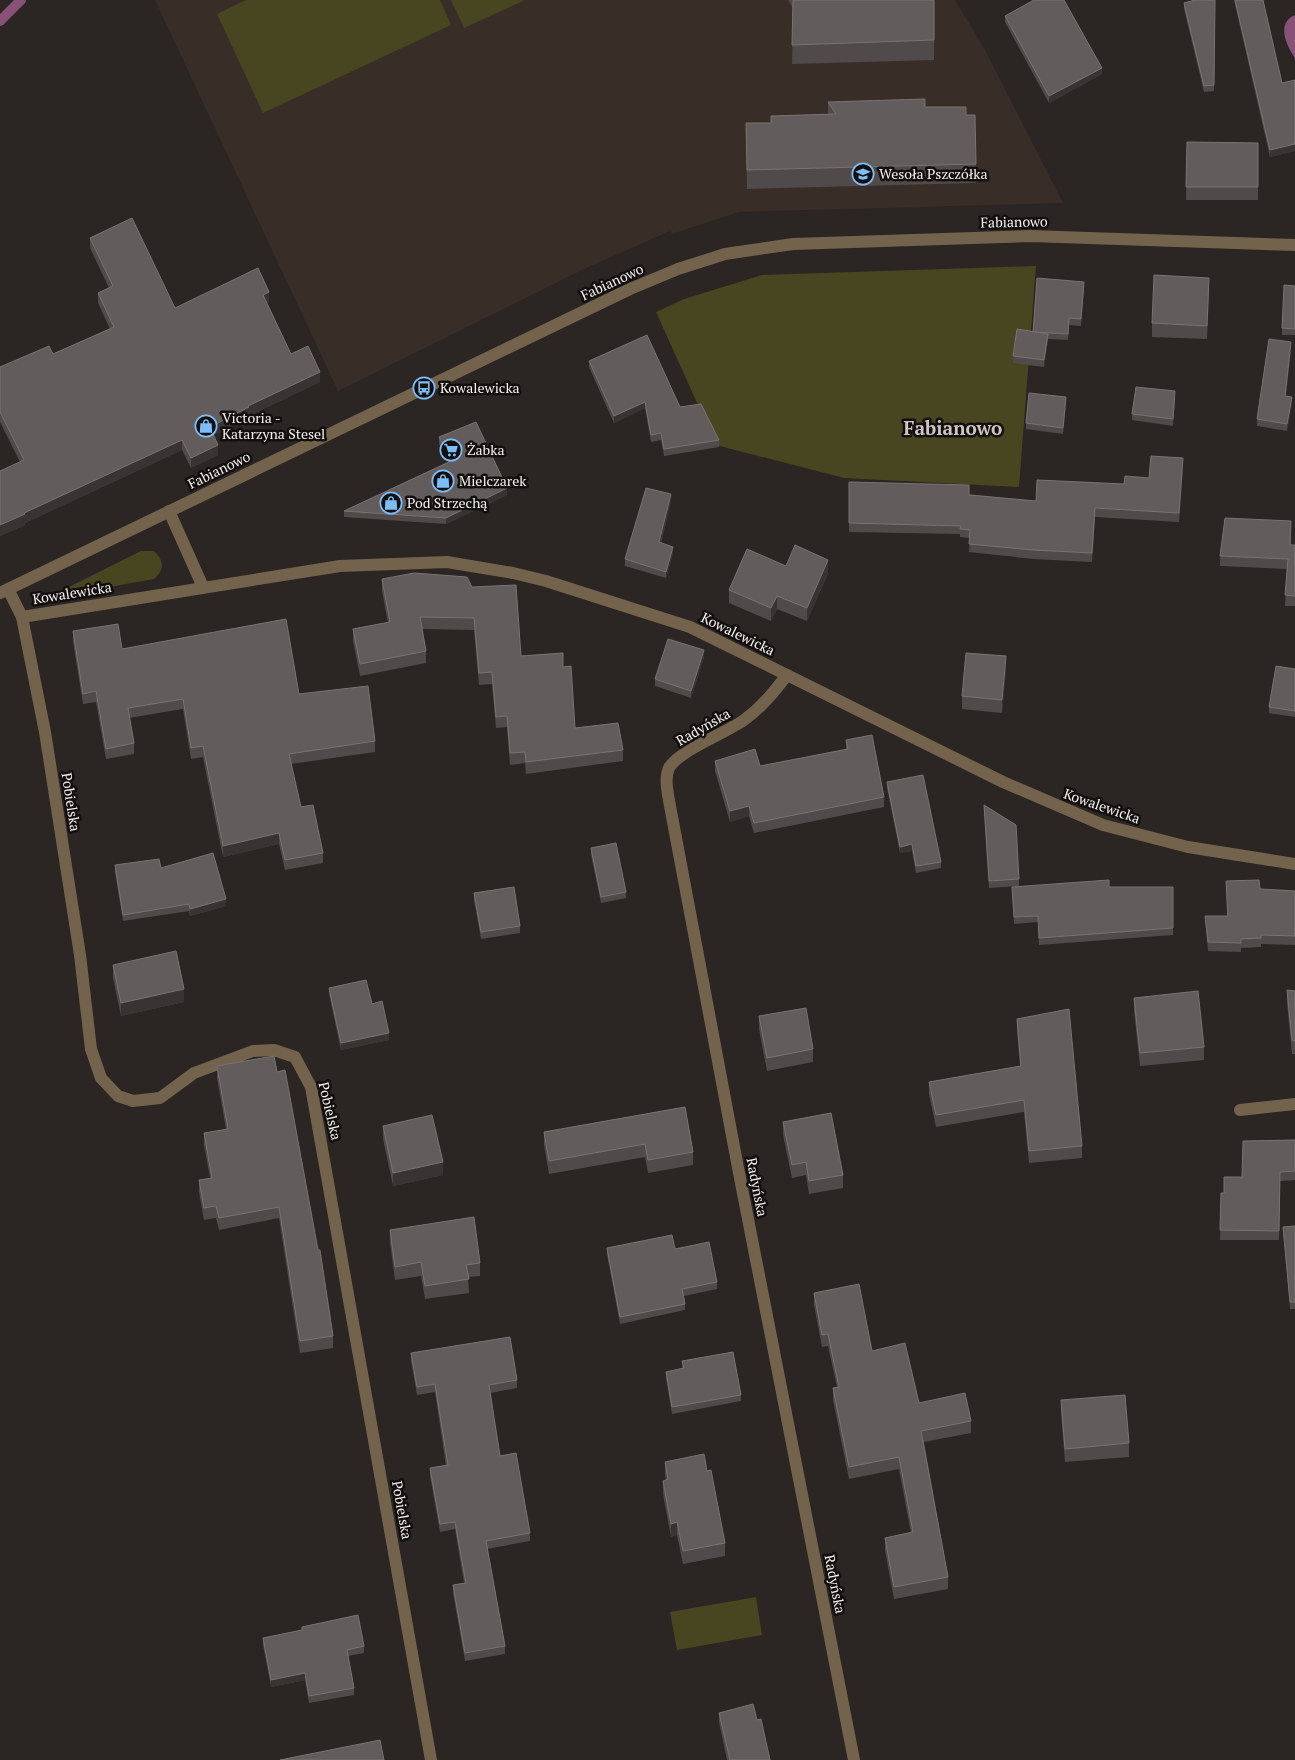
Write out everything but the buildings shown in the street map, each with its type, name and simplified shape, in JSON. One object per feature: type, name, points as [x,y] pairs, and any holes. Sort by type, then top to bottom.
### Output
[{"type":"street","name":"Fabianowo","points":[[4,592],[630,289],[678,269],[726,254],[793,244],[1030,236],[1295,245]]},
{"type":"street","points":[[169,511],[203,586]]},
{"type":"street","name":"Kowalewicka","points":[[22,617],[311,569],[356,565],[447,562],[480,567],[546,581],[690,627],[1040,800],[1103,825],[1188,847],[1295,864]]},
{"type":"street","name":"Pobielska","points":[[4,592],[22,617],[45,732],[80,955],[90,1048],[101,1078],[118,1096],[133,1101],[160,1098],[194,1073],[253,1050],[274,1050],[295,1057],[312,1087],[432,1760]]},
{"type":"street","name":"Radyńska","points":[[787,675],[766,702],[743,721],[680,757],[670,765],[666,775],[670,806],[737,1163],[854,1760]]},
{"type":"street","points":[[1240,1110],[1295,1104]]},
{"type":"shaded area","points":[[155,0],[955,0],[983,46],[1063,203],[739,212],[672,234],[670,231],[582,270],[338,391]]},
{"type":"shaded area","points":[[246,0],[440,0],[451,25],[263,113],[217,14]]},
{"type":"shaded area","points":[[451,0],[523,0],[523,1],[464,28]]},
{"type":"shaded area","points":[[1295,15],[1295,58],[1286,41],[1284,29],[1289,19]]},
{"type":"shaded area","points":[[1036,266],[1019,487],[844,478],[716,445],[656,312],[684,299],[762,275]]},
{"type":"shaded area","points":[[141,551],[154,551],[160,558],[161,569],[158,576],[154,579],[60,596],[57,593]]},
{"type":"shaded area","points":[[756,1597],[762,1635],[677,1650],[670,1612]]},
{"type":"waterway","points":[[0,21],[21,0]]},
{"type":"place","name":"Wesoła Pszczółka","points":[[863,174]]},
{"type":"place","name":"Kowalewicka","points":[[424,388]]},
{"type":"place","name":"Victoria - Katarzyna Stesel","points":[[206,426]]},
{"type":"place","name":"Żabka","points":[[451,450]]},
{"type":"place","name":"Mielczarek","points":[[443,481]]},
{"type":"place","name":"Pod Strzechą","points":[[391,503]]},
{"type":"district","name":"Fabianowo","points":[[953,428]]}]
